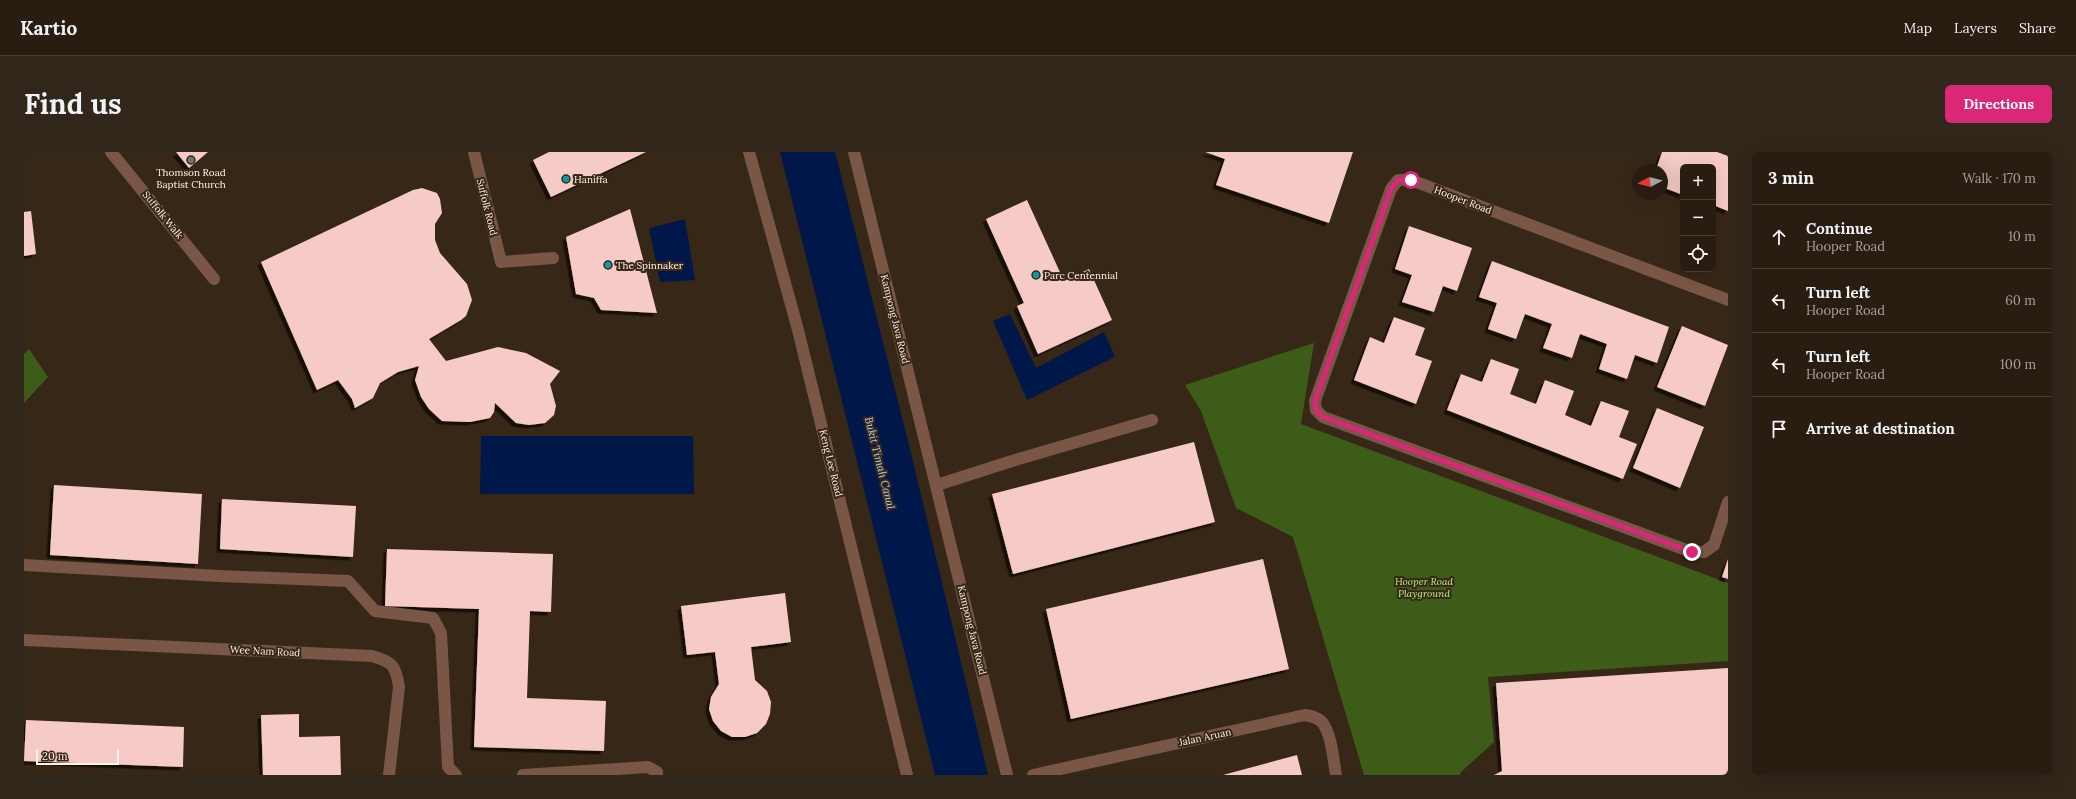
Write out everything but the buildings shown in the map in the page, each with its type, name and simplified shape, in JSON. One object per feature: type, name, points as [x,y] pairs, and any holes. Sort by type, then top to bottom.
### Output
[{"type":"street","name":"Suffolk Walk","points":[[111,152],[214,279]]},
{"type":"street","name":"Suffolk Road","points":[[474,152],[500,262],[553,258]]},
{"type":"street","name":"Keng Lee Road","points":[[750,152],[800,338],[907,775]]},
{"type":"street","name":"Kampong Java Road","points":[[854,152],[1007,775]]},
{"type":"street","name":"Hooper Road","points":[[1728,300],[1411,180],[1398,180],[1391,189],[1315,401],[1316,410],[1323,417],[1692,552],[1704,552],[1714,545],[1728,502]]},
{"type":"street","points":[[937,485],[1012,461],[1152,420]]},
{"type":"street","points":[[24,565],[219,576],[348,580],[375,611],[433,618],[441,633],[448,767],[456,775]]},
{"type":"street","name":"Wee Nam Road","points":[[24,640],[372,656],[383,659],[393,665],[397,674],[399,687],[389,775]]},
{"type":"street","name":"Jalan Aruan","points":[[1034,775],[1305,715],[1315,717],[1322,722],[1327,733],[1336,775]]},
{"type":"street","points":[[523,775],[648,767],[657,772],[658,775]]},
{"type":"green space","name":"Hooper Road Playground","points":[[1314,343],[1301,424],[1728,583],[1728,661],[1488,677],[1494,742],[1461,772],[1460,775],[1364,775],[1293,537],[1236,508],[1201,411],[1185,385]]},
{"type":"green space","points":[[29,349],[48,377],[24,403],[24,354]]},
{"type":"water","name":"Bukit Timah Canal","points":[[780,152],[835,152],[912,457],[988,775],[935,775]]},
{"type":"water","points":[[685,219],[695,280],[660,282],[649,228]]},
{"type":"water","points":[[1010,314],[1036,368],[1104,332],[1115,357],[1027,400],[993,321]]},
{"type":"water","points":[[481,436],[693,436],[694,494],[480,494]]},
{"type":"place","name":"Thomson Road Baptist Church","points":[[191,160]]},
{"type":"place","name":"Haniffa","points":[[566,179]]},
{"type":"place","name":"The Spinnaker","points":[[608,265]]},
{"type":"place","name":"Parc Centennial","points":[[1036,275]]},
{"type":"route","points":[[1411,180],[1398,180],[1391,189],[1315,401],[1316,410],[1323,417],[1692,552]]}]
